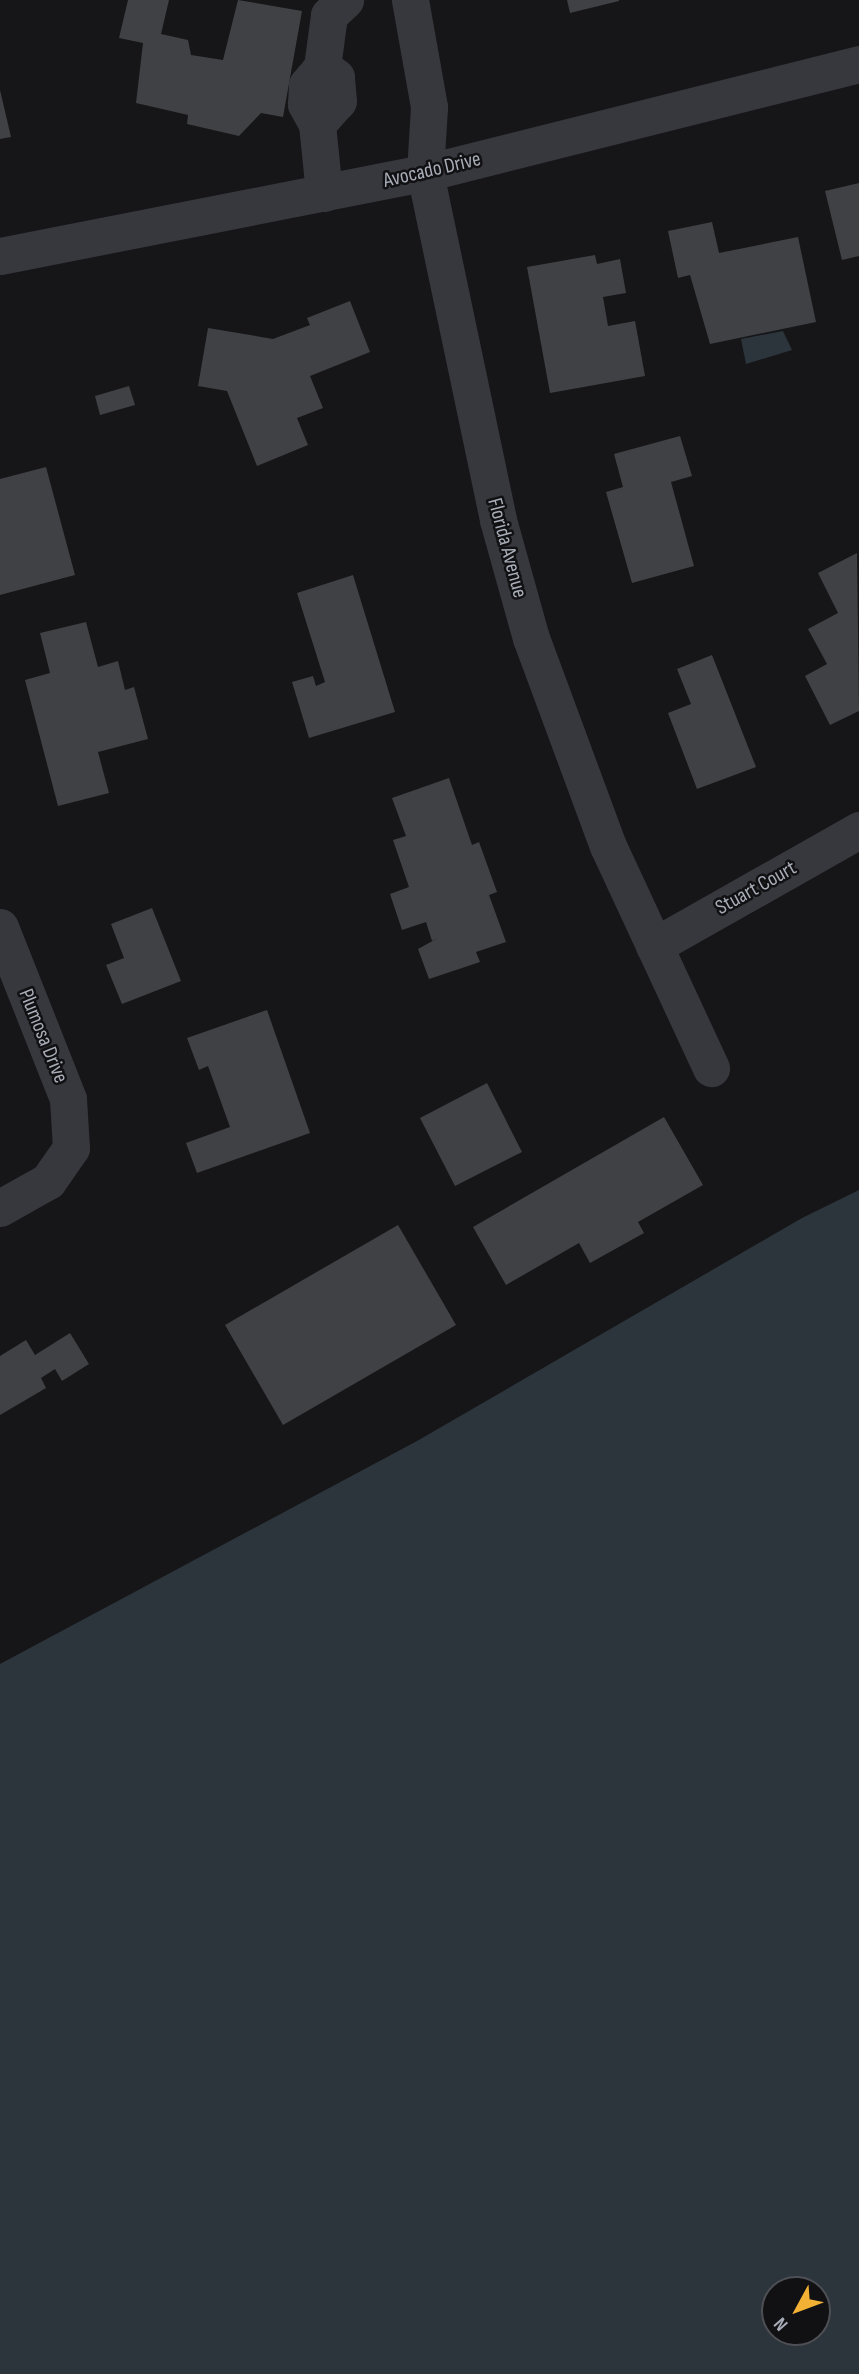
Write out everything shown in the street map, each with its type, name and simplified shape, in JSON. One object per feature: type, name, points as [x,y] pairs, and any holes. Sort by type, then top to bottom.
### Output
[{"type":"street","points":[[324,193],[317,124],[306,104],[307,85],[322,67],[329,15],[345,0]]},
{"type":"street","name":"Florida Avenue","points":[[410,0],[429,107],[425,173],[498,520],[531,638],[608,846],[711,1068]]},
{"type":"street","name":"Avocado Drive","points":[[0,256],[425,173],[859,64]]},
{"type":"street","name":"Stuart Court","points":[[653,946],[859,830]]},
{"type":"street","name":"Plumosa Drive","points":[[0,927],[68,1099],[71,1148],[48,1181],[0,1208]]},
{"type":"shaded area","points":[[783,331],[792,350],[746,364],[741,339]]},
{"type":"shaded area","points":[[859,1190],[859,2374],[0,2374],[0,1664],[417,1441],[802,1218]]},
{"type":"building","points":[[128,0],[169,0],[161,34],[188,40],[191,55],[223,60],[238,0],[302,11],[283,117],[261,113],[239,136],[187,124],[188,115],[136,103],[143,43],[119,38]]},
{"type":"building","points":[[567,0],[619,0],[619,1],[570,13]]},
{"type":"building","points":[[0,90],[11,137],[0,139]]},
{"type":"building","points":[[859,183],[859,256],[842,260],[825,191]]},
{"type":"building","points":[[712,222],[719,253],[798,237],[816,322],[710,344],[690,275],[678,278],[668,231]]},
{"type":"building","points":[[595,255],[597,264],[620,259],[626,293],[603,297],[608,326],[635,321],[645,376],[550,393],[527,267]]},
{"type":"building","points":[[350,301],[370,352],[310,376],[323,408],[297,418],[308,445],[257,466],[227,391],[198,386],[208,328],[273,339],[310,325],[307,318]]},
{"type":"building","points":[[129,386],[135,405],[100,415],[95,396]]},
{"type":"building","points":[[680,436],[692,476],[671,482],[694,566],[632,583],[606,492],[623,487],[614,454]]},
{"type":"building","points":[[46,467],[75,575],[0,595],[0,479]]},
{"type":"building","points":[[857,553],[859,711],[830,725],[805,676],[827,664],[808,629],[838,613],[818,573]]},
{"type":"building","points":[[353,575],[395,712],[309,738],[292,682],[313,676],[316,686],[325,682],[297,593]]},
{"type":"building","points":[[86,622],[98,667],[118,661],[125,690],[134,687],[148,739],[98,752],[109,793],[58,806],[25,680],[50,673],[40,633]]},
{"type":"building","points":[[712,655],[756,767],[697,789],[668,713],[691,704],[677,669]]},
{"type":"building","points":[[449,778],[472,845],[479,842],[497,892],[489,895],[506,942],[476,952],[480,962],[429,979],[418,949],[438,938],[432,941],[426,922],[402,930],[390,894],[409,887],[393,840],[406,836],[392,798]]},
{"type":"building","points":[[152,908],[181,981],[122,1004],[106,965],[124,958],[111,924]]},
{"type":"building","points":[[267,1010],[310,1133],[197,1173],[186,1143],[230,1127],[208,1066],[199,1070],[187,1038]]},
{"type":"building","points":[[487,1083],[522,1152],[455,1186],[420,1118]]},
{"type":"building","points":[[664,1117],[703,1185],[638,1222],[644,1233],[590,1263],[579,1243],[506,1285],[473,1227]]},
{"type":"building","points":[[398,1225],[456,1325],[283,1425],[225,1325]]},
{"type":"building","points":[[70,1333],[89,1364],[62,1381],[55,1369],[41,1378],[46,1388],[0,1415],[0,1356],[26,1340],[35,1355]]}]
